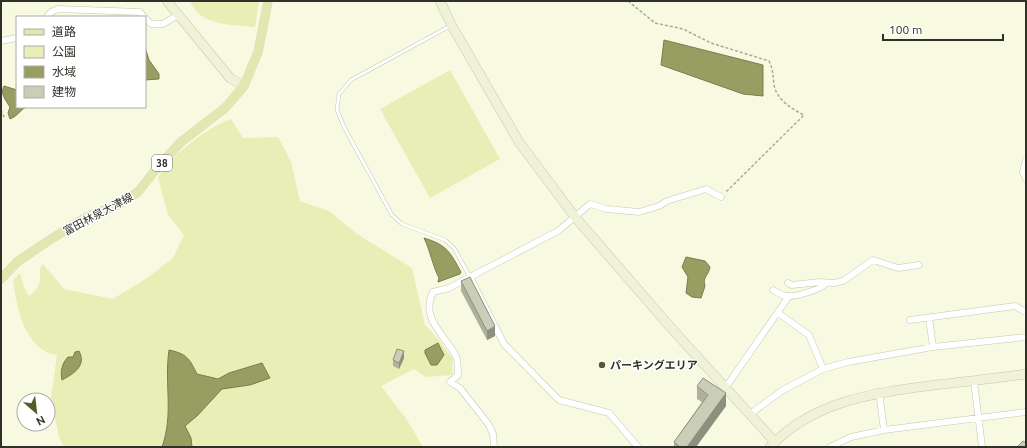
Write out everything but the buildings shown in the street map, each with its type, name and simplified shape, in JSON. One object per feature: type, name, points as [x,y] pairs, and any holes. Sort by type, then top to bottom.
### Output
[{"type":"main road","name":"富田林泉大津線","points":[[1,279],[17,262],[45,242],[86,217],[118,205],[138,192],[156,169],[181,142],[219,112],[244,86],[258,52],[268,1]]},
{"type":"street","points":[[167,1],[230,78],[244,86]]},
{"type":"street","points":[[440,1],[452,26],[519,142],[575,217],[672,329],[750,414],[772,445],[801,422],[830,406],[879,392],[1026,374]]},
{"type":"street","points":[[48,16],[51,12],[63,9],[140,12],[144,16]]},
{"type":"street","points":[[146,18],[151,24],[163,24],[178,15]]},
{"type":"street","points":[[1,41],[16,38]]},
{"type":"street","points":[[1026,160],[1023,172],[1026,179]]},
{"type":"street","points":[[494,447],[493,434],[489,425],[460,388],[450,382],[458,375],[457,358],[430,319],[429,298],[432,292],[449,288],[558,230],[590,204],[607,209],[639,212],[706,189],[721,197]]},
{"type":"street","points":[[788,283],[792,285],[842,281],[873,260],[898,268],[919,265]]},
{"type":"street","points":[[470,277],[504,344],[542,383],[559,400],[609,413],[638,447]]},
{"type":"street","points":[[773,290],[780,294],[789,296],[822,288],[826,283]]},
{"type":"street","points":[[726,387],[789,296]]},
{"type":"street","points":[[910,320],[1015,306],[1026,312]]},
{"type":"street","points":[[778,313],[809,335],[823,369]]},
{"type":"street","points":[[929,318],[933,347]]},
{"type":"street","points":[[750,414],[783,390],[823,369],[873,356],[933,347],[1026,337]]},
{"type":"street","points":[[974,380],[982,447]]},
{"type":"street","points":[[879,392],[884,430]]},
{"type":"street","points":[[830,447],[851,437],[884,430],[1026,412]]},
{"type":"lane","points":[[452,26],[351,80],[339,94],[337,110],[344,127],[392,215],[402,224],[445,240],[454,248],[470,277]]},
{"type":"path","points":[[628,1],[655,23],[683,29],[712,43],[769,61],[774,76],[774,87],[788,106],[804,115],[721,197]]},
{"type":"path","points":[[1,110],[5,119]]},
{"type":"green space","points":[[190,1],[259,1],[255,27],[218,23],[209,20],[194,9]]},
{"type":"green space","points":[[450,70],[500,159],[430,198],[380,109]]},
{"type":"green space","points":[[231,119],[243,138],[278,137],[291,162],[300,201],[329,211],[357,234],[412,268],[425,325],[440,341],[453,359],[452,375],[426,377],[414,369],[381,386],[407,420],[423,447],[64,447],[59,437],[56,422],[56,392],[52,392],[57,355],[44,351],[36,344],[25,328],[18,309],[13,280],[20,273],[24,287],[29,296],[38,287],[40,280],[40,268],[43,264],[64,289],[113,299],[147,278],[173,258],[184,235],[168,215],[158,177],[172,160],[190,143],[221,123]]},
{"type":"water","points":[[664,40],[763,65],[763,96],[743,94],[661,65]]},
{"type":"water","points":[[146,50],[149,60],[159,74],[159,79],[146,80]]},
{"type":"water","points":[[4,86],[16,90],[16,108],[25,108],[10,119],[8,113],[10,107],[3,94]]},
{"type":"water","points":[[424,238],[438,243],[451,254],[461,272],[460,274],[438,282],[439,278]]},
{"type":"water","points":[[686,257],[705,261],[710,267],[704,280],[705,286],[701,298],[692,297],[686,293],[688,277],[682,267]]},
{"type":"water","points":[[438,343],[444,355],[437,365],[431,365],[425,350]]},
{"type":"water","points":[[169,350],[184,355],[192,364],[197,374],[218,379],[229,373],[262,363],[270,378],[250,385],[222,389],[197,416],[185,426],[191,438],[192,447],[162,447],[166,434],[168,410],[167,375]]},
{"type":"water","points":[[79,351],[81,361],[78,369],[62,380],[61,371],[64,362],[68,357],[73,357],[75,352]]},
{"type":"place","name":"パーキングエリア","points":[[602,365]]}]
